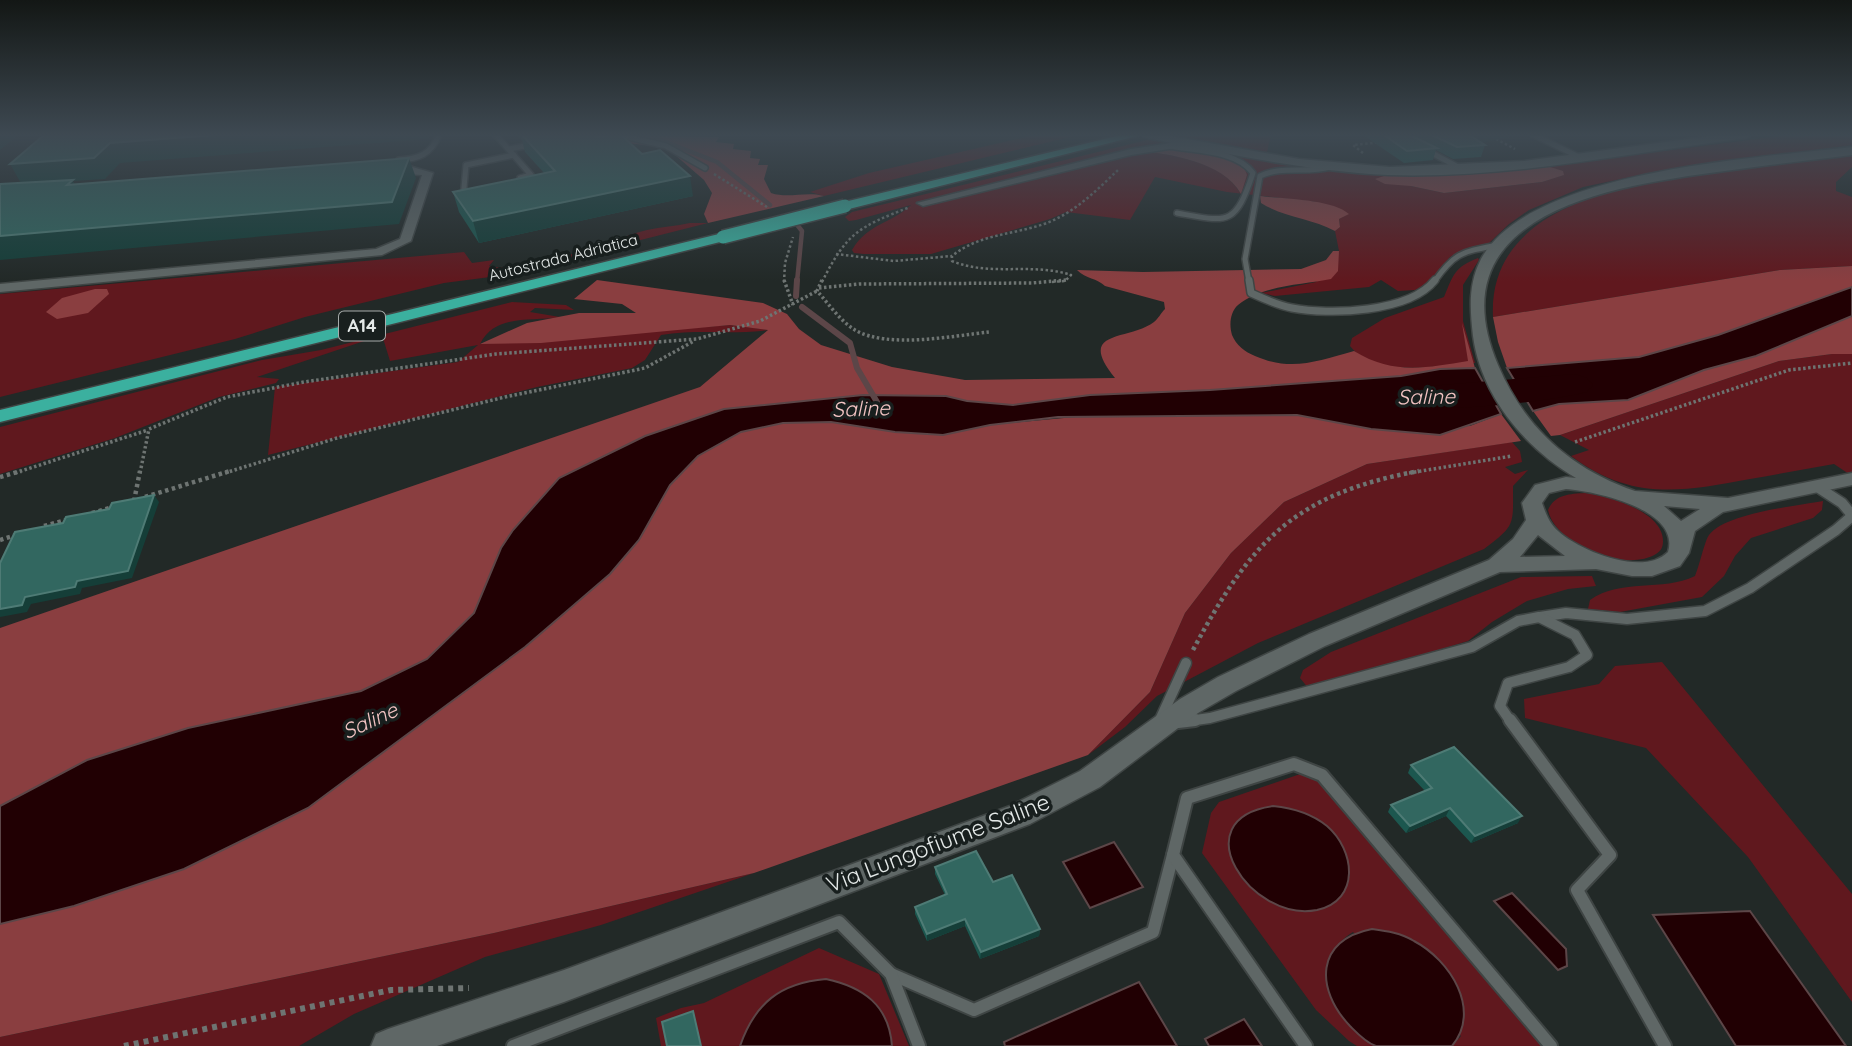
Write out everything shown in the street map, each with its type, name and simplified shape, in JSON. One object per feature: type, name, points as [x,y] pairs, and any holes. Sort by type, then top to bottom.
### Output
[{"type":"highway","name":"Autostrada Adriatica","points":[[0,416],[914,184]]},
{"type":"highway","name":"Autostrada Adriatica","points":[[840,203],[923,184]]},
{"type":"highway","name":"Autostrada Adriatica","points":[[0,404],[719,233]]},
{"type":"street","points":[[0,288],[378,252],[405,241],[424,184]]},
{"type":"street","points":[[923,203],[1003,184]]},
{"type":"street","points":[[1544,451],[1545,473],[1542,489],[1532,503],[1536,521],[1559,543],[1583,556],[1610,565],[1643,569],[1669,563],[1680,549],[1680,540],[1661,514],[1544,451],[1511,406],[1486,355],[1478,326],[1478,288],[1488,258],[1508,234],[1530,218],[1561,203],[1617,184]]},
{"type":"street","points":[[1542,489],[1566,483],[1684,502],[1738,501],[1852,479]]},
{"type":"street","points":[[1680,540],[1688,527],[1701,516],[1738,501]]},
{"type":"street","name":"Via Lungofiume Saline","points":[[388,1046],[564,986],[1020,815],[1090,779],[1210,694],[1264,665],[1497,565],[1521,544],[1536,521]]},
{"type":"street","name":"Via Lungofiume Saline","points":[[1497,565],[1563,562],[1610,565]]},
{"type":"lane","points":[[463,184],[461,198],[467,201]]},
{"type":"lane","points":[[516,191],[528,188],[525,184]]},
{"type":"lane","points":[[1177,213],[1218,220],[1229,218],[1244,200],[1249,184]]},
{"type":"lane","points":[[1259,184],[1245,259],[1251,293],[1264,301],[1338,311],[1377,309],[1426,290],[1450,260],[1498,245]]},
{"type":"lane","points":[[1160,728],[1210,718],[1472,647],[1518,621],[1566,614],[1627,619],[1705,611],[1750,588],[1836,530],[1852,516],[1842,503],[1816,486]]},
{"type":"lane","points":[[1539,617],[1575,635],[1587,655],[1569,667],[1508,683],[1500,706],[1610,855],[1577,890],[1665,1046]]},
{"type":"lane","points":[[1160,728],[1186,663]]},
{"type":"lane","points":[[513,1046],[839,922],[891,974],[974,1010],[1153,932],[1187,798],[1294,764],[1322,775],[1551,1046]]},
{"type":"lane","points":[[1174,855],[1306,1046]]},
{"type":"lane","points":[[891,974],[919,1046]]},
{"type":"path","points":[[731,184],[766,207]]},
{"type":"path","points":[[835,254],[892,260],[952,256],[970,244],[1044,223],[1077,208],[1104,184]]},
{"type":"path","points":[[818,290],[835,254],[867,224],[923,203]]},
{"type":"path","points":[[790,226],[794,236],[784,255],[784,272],[786,296],[793,305]]},
{"type":"path","points":[[0,477],[117,442],[227,397],[303,382],[496,354],[697,339],[760,321],[818,290],[860,285],[1032,284],[1065,281],[1071,275],[1052,270],[970,267],[952,261],[952,256]]},
{"type":"path","points":[[818,290],[855,330],[876,338],[914,339],[989,332]]},
{"type":"path","points":[[88,514],[337,438],[505,397],[645,368],[697,339]]},
{"type":"path","points":[[1575,442],[1789,370],[1852,363]]},
{"type":"path","points":[[134,501],[149,429]]},
{"type":"path","points":[[1186,663],[1237,576],[1282,527],[1306,510],[1336,493],[1371,481],[1512,456]]},
{"type":"path","points":[[39,528],[76,517]]},
{"type":"path","points":[[0,540],[26,532]]},
{"type":"path","points":[[124,1046],[391,990],[484,988]]},
{"type":"shaded area","points":[[706,184],[766,184],[771,193],[824,196],[708,223],[704,214],[712,193]]},
{"type":"shaded area","points":[[835,184],[875,184],[824,196],[810,192]]},
{"type":"shaded area","points":[[967,184],[1151,184],[1130,220],[1066,212],[931,254],[854,253],[852,250],[865,234],[911,205],[849,221],[845,217],[852,212]]},
{"type":"shaded area","points":[[1188,184],[1233,184],[1240,193],[1244,184],[1406,184],[1444,193],[1526,184],[1598,184],[1583,187],[1529,210],[1487,245],[1450,257],[1427,285],[1415,290],[1398,291],[1381,280],[1369,287],[1275,296],[1261,293],[1316,282],[1339,251],[1335,231],[1340,227],[1339,219],[1348,214],[1316,202],[1227,192]]},
{"type":"shaded area","points":[[1234,184],[1244,184],[1241,194]]},
{"type":"shaded area","points":[[1385,184],[1526,184],[1444,193]]},
{"type":"shaded area","points":[[1643,184],[1836,184],[1836,191],[1852,197],[1852,266],[1780,270],[1493,317],[1498,277],[1516,245],[1543,221],[1577,203]]},
{"type":"shaded area","points":[[1260,196],[1331,205],[1349,214],[1339,219],[1340,227],[1335,231],[1270,208],[1261,203]]},
{"type":"shaded area","points":[[708,223],[498,276],[444,283],[305,317],[235,339],[0,397],[0,294],[464,252],[472,263],[494,260],[489,266],[525,266],[568,256],[647,230]]},
{"type":"shaded area","points":[[1333,251],[1339,251],[1338,271],[1331,279],[1259,293],[1238,305],[1233,311],[1230,323],[1232,335],[1238,345],[1255,356],[1281,363],[1304,363],[1354,351],[1382,364],[1423,367],[1468,361],[1462,323],[1475,368],[1210,390],[1090,395],[1013,405],[967,401],[946,396],[863,395],[724,409],[645,436],[559,478],[513,530],[501,548],[474,613],[427,659],[361,691],[188,728],[87,760],[0,806],[0,628],[700,387],[768,330],[730,325],[541,343],[480,344],[527,323],[579,313],[636,313],[622,304],[574,299],[597,280],[763,303],[787,314],[799,329],[821,345],[892,367],[965,380],[1115,378],[1104,362],[1101,351],[1103,344],[1154,322],[1165,309],[1164,302],[1105,286],[1077,270],[1143,272],[1301,269],[1326,260]]},
{"type":"shaded area","points":[[1478,258],[1463,285],[1463,321],[1475,363],[1409,368],[1391,366],[1375,363],[1350,346],[1352,338],[1385,318],[1444,297],[1459,269]]},
{"type":"shaded area","points":[[1852,266],[1852,287],[1718,335],[1639,357],[1507,368],[1493,317],[1780,270]]},
{"type":"shaded area","points":[[95,289],[107,289],[109,294],[88,313],[57,319],[46,312],[62,298]]},
{"type":"shaded area","points":[[512,302],[566,305],[574,310],[535,308],[530,312],[560,317],[505,323],[495,327],[480,344],[730,325],[769,330],[661,335],[645,360],[632,368],[537,387],[268,455],[275,387],[458,362],[478,345],[390,361],[382,335],[257,377],[279,379],[276,383],[219,397],[115,438],[0,474],[0,427],[262,360],[321,350]]},
{"type":"shaded area","points":[[1852,316],[1852,354],[1779,361],[1560,435],[1551,436],[1533,411],[1559,404],[1628,400],[1704,370],[1756,356]]},
{"type":"shaded area","points":[[1852,354],[1852,476],[1834,464],[1701,487],[1657,489],[1615,480],[1593,470],[1571,456],[1589,450],[1560,435],[1779,361]]},
{"type":"shaded area","points":[[1501,414],[1521,441],[1367,464],[1284,502],[1231,553],[1185,613],[1150,692],[1088,755],[754,873],[494,933],[0,1037],[0,924],[74,906],[308,808],[525,647],[610,574],[639,540],[670,485],[698,456],[741,432],[783,423],[831,422],[895,432],[943,435],[990,425],[1096,415],[1297,415],[1371,429],[1470,426]]},
{"type":"shaded area","points":[[1512,442],[1520,451],[1522,462],[1505,467],[1515,474],[1528,470],[1513,486],[1512,517],[1507,529],[1484,549],[1258,643],[1157,696],[1125,727],[1088,755],[1150,692],[1185,613],[1231,553],[1284,502],[1367,464]]},
{"type":"shaded area","points":[[1585,493],[1620,502],[1644,513],[1661,530],[1663,541],[1660,550],[1643,559],[1610,558],[1577,544],[1563,534],[1553,523],[1548,510],[1559,498]]},
{"type":"shaded area","points":[[1823,501],[1822,510],[1813,518],[1751,538],[1735,556],[1724,576],[1702,597],[1620,612],[1588,609],[1590,600],[1602,593],[1682,581],[1695,576],[1709,535],[1730,521]]},
{"type":"shaded area","points":[[1592,576],[1596,586],[1568,589],[1527,601],[1492,622],[1468,641],[1309,689],[1300,678],[1303,670],[1331,652],[1521,577]]},
{"type":"shaded area","points":[[1662,662],[1852,894],[1852,1002],[1748,857],[1646,748],[1525,718],[1524,699],[1599,684],[1615,666]]},
{"type":"shaded area","points":[[1306,772],[1318,777],[1545,1046],[1452,1046],[1461,1036],[1353,932],[1337,945],[1329,960],[1327,976],[1330,992],[1337,1008],[1348,1022],[1376,1046],[1357,1046],[1349,1041],[1316,1010],[1202,853],[1211,813],[1219,802]],"holes":[[[1273,806],[1287,808],[1325,827],[1342,848],[1350,876],[1275,904],[1256,893],[1241,878]]]},
{"type":"shaded area","points":[[754,873],[601,925],[485,957],[354,1014],[299,1046],[0,1046],[0,1037],[494,933]]},
{"type":"shaded area","points":[[819,948],[879,974],[909,1046],[892,1046],[891,1035],[780,991],[756,1015],[740,1046],[661,1046],[656,1018],[704,1003]]},
{"type":"water","points":[[1852,287],[1852,316],[1756,356],[1704,370],[1628,400],[1559,404],[1533,411],[1507,368],[1639,357],[1718,335]]},
{"type":"water","points":[[1475,368],[1501,414],[1440,435],[1371,429],[1297,415],[1058,417],[990,425],[943,435],[895,432],[831,422],[783,423],[741,432],[698,456],[670,485],[639,540],[610,574],[525,647],[308,808],[184,869],[74,906],[0,924],[0,806],[87,760],[188,728],[361,691],[427,659],[474,613],[501,548],[513,530],[559,478],[645,436],[724,409],[863,395],[946,396],[967,401],[1013,405],[1090,395],[1210,390]]},
{"type":"water","points":[[1273,806],[1308,814],[1327,826],[1336,836],[1348,860],[1349,873],[1341,896],[1331,905],[1317,910],[1292,910],[1269,901],[1250,886],[1236,868],[1229,848],[1232,830],[1246,815]]},
{"type":"water","points":[[1114,842],[1143,887],[1090,908],[1063,862]]},
{"type":"water","points":[[1512,893],[1566,949],[1567,966],[1558,970],[1494,901]]},
{"type":"water","points":[[1750,911],[1846,1046],[1736,1046],[1653,915]]},
{"type":"water","points":[[1372,929],[1399,934],[1414,941],[1427,949],[1450,973],[1463,1002],[1464,1017],[1452,1046],[1376,1046],[1359,1035],[1339,1012],[1327,982],[1326,968],[1331,955],[1353,935]]},
{"type":"water","points":[[826,979],[852,987],[872,1000],[886,1019],[892,1046],[740,1046],[753,1018],[771,998],[795,985]]},
{"type":"water","points":[[1139,982],[1177,1046],[1005,1046],[1004,1042]]},
{"type":"water","points":[[1244,1019],[1262,1046],[1209,1046],[1205,1039]]},
{"type":"building","points":[[0,184],[399,184],[392,202],[0,236]]},
{"type":"building","points":[[493,184],[652,184],[473,221],[453,192]]},
{"type":"building","points":[[154,495],[128,571],[77,581],[75,587],[25,597],[22,605],[0,609],[0,563],[15,532],[63,523],[66,517],[109,509],[112,503]]},
{"type":"building","points":[[1454,747],[1522,816],[1475,836],[1450,808],[1410,826],[1391,805],[1432,788],[1411,765]]},
{"type":"building","points":[[976,851],[993,882],[1012,875],[1040,929],[981,952],[965,919],[927,934],[915,907],[947,894],[935,867]]},
{"type":"building","points":[[693,1011],[701,1046],[667,1046],[662,1022]]},
{"type":"waterway","points":[[744,184],[770,205]]},
{"type":"waterway","points":[[797,282],[802,231],[798,226]]},
{"type":"waterway","points":[[796,296],[797,280]]},
{"type":"waterway","points":[[802,307],[850,343],[857,368],[877,402]]},
{"type":"waterway","name":"Saline","points":[[1430,397],[1575,385]]}]
